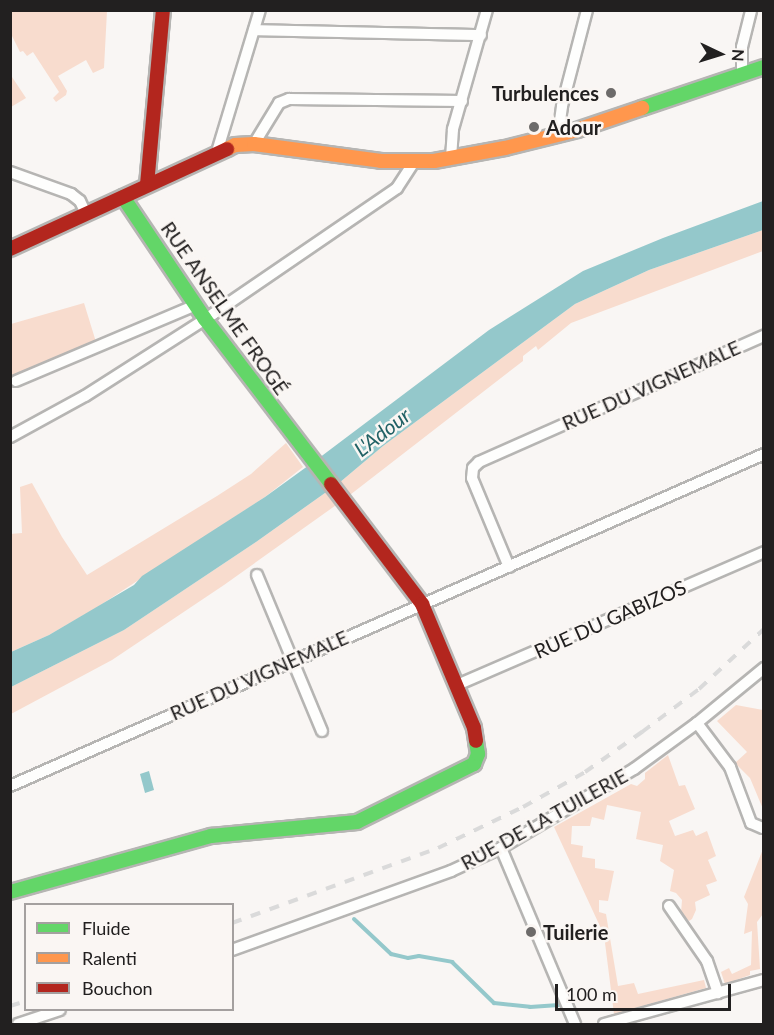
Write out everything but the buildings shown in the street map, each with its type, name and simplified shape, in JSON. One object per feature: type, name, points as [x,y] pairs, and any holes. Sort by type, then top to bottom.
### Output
[{"type":"street","points":[[147,185],[163,10]]},
{"type":"street","points":[[217,152],[260,10]]},
{"type":"street","points":[[451,158],[453,129],[487,10]]},
{"type":"street","points":[[558,135],[562,106],[587,10]]},
{"type":"street","points":[[742,75],[742,47],[751,10]]},
{"type":"street","points":[[254,30],[481,35]]},
{"type":"street","points":[[10,249],[235,145],[254,144],[381,161],[414,162],[451,158],[558,135],[764,67]]},
{"type":"street","points":[[254,144],[279,103],[289,99],[462,101]]},
{"type":"street","points":[[10,437],[85,396],[205,319],[397,188],[414,162]]},
{"type":"street","points":[[10,172],[71,194],[80,201],[86,214]]},
{"type":"street","name":"RUE ANSELME FROGÉ","points":[[10,892],[211,836],[357,822],[474,764],[478,754],[474,728],[422,604],[205,319],[123,197]]},
{"type":"street","points":[[16,381],[196,305]]},
{"type":"street","name":"RUE DU VIGNEMALE","points":[[509,567],[472,478],[472,468],[479,462],[764,336]]},
{"type":"street","name":"RUE DU VIGNEMALE","points":[[10,786],[764,454]]},
{"type":"street","name":"RUE DU GABIZOS","points":[[457,686],[764,552]]},
{"type":"street","points":[[257,575],[322,731]]},
{"type":"street","name":"RUE DE LA TUILERIE","points":[[234,949],[451,871],[501,848],[634,769],[697,723],[764,668]]},
{"type":"street","points":[[697,723],[730,767],[751,823],[763,828]]},
{"type":"street","points":[[501,848],[575,1024]]},
{"type":"street","points":[[669,906],[707,961],[718,993]]},
{"type":"street","points":[[604,1024],[764,980]]},
{"type":"street","points":[[18,1024],[57,1011]]},
{"type":"shaded area","points":[[10,11],[107,11],[104,68],[93,73],[86,60],[58,76],[67,91],[66,95],[56,102],[53,98],[59,92],[33,52],[27,56],[23,51],[20,52],[11,34]]},
{"type":"shaded area","points":[[10,74],[26,98],[11,107],[10,107]]},
{"type":"shaded area","points":[[763,230],[763,251],[571,323],[538,350],[536,346],[523,356],[523,361],[346,498],[224,585],[112,660],[11,714],[11,687],[124,630],[256,542],[339,483],[383,446],[575,304],[649,270]]},
{"type":"shaded area","points":[[84,303],[96,342],[11,379],[11,324]]},
{"type":"shaded area","points":[[286,443],[303,467],[265,497],[96,608],[49,635],[11,652],[10,534],[22,533],[20,487],[32,483],[62,537],[87,575],[251,474]]},
{"type":"shaded area","points":[[736,705],[763,710],[763,809],[750,778],[735,763],[747,752],[717,721]]},
{"type":"shaded area","points":[[668,755],[679,786],[685,785],[695,809],[669,821],[675,836],[693,830],[696,836],[707,831],[716,856],[708,860],[717,881],[706,885],[710,895],[695,902],[696,910],[692,919],[689,921],[681,913],[682,900],[676,893],[670,891],[674,870],[660,861],[663,845],[636,839],[641,812],[607,805],[604,820],[592,817],[590,826],[572,826],[571,844],[583,846],[582,857],[595,859],[595,868],[614,871],[608,901],[599,900],[599,912],[606,914],[618,986],[634,983],[638,994],[704,980],[706,988],[614,1014],[604,935],[554,827],[631,784],[637,786],[645,779],[645,773]]},
{"type":"shaded area","points":[[763,849],[763,914],[757,922],[760,969],[750,971],[750,975],[725,984],[721,972],[729,968],[732,974],[751,965],[752,931],[744,934],[748,904],[744,897]]},
{"type":"water","name":"L'Adour","points":[[763,201],[763,230],[649,270],[575,304],[383,446],[339,483],[256,542],[124,630],[11,687],[11,652],[49,635],[134,585],[142,576],[265,497],[489,330],[583,271]]},
{"type":"water","points":[[149,771],[154,790],[145,793],[140,774]]},
{"type":"waterway","points":[[354,919],[391,954],[452,962],[494,1003],[530,1007],[559,1005]]},
{"type":"railway","points":[[234,922],[438,848],[523,807],[585,772],[642,732],[699,689],[764,629]]},
{"type":"railway","points":[[10,1006],[24,1002]]},
{"type":"traffic: fast","points":[[642,108],[764,67]]},
{"type":"traffic: fast","points":[[123,197],[205,319],[331,484]]},
{"type":"traffic: fast","points":[[10,892],[211,836],[357,822],[474,764],[478,754],[476,741]]},
{"type":"traffic: slow","points":[[227,149],[235,145],[254,144],[381,161],[434,161],[505,148],[577,130],[642,108]]},
{"type":"traffic: jam","points":[[147,185],[163,10]]},
{"type":"traffic: jam","points":[[10,249],[227,149]]},
{"type":"traffic: jam","points":[[331,484],[422,604],[474,728],[476,741]]},
{"type":"place","name":"Turbulences","points":[[611,93]]},
{"type":"place","name":"Adour","points":[[534,127]]},
{"type":"place","name":"Tuilerie","points":[[531,932]]}]
